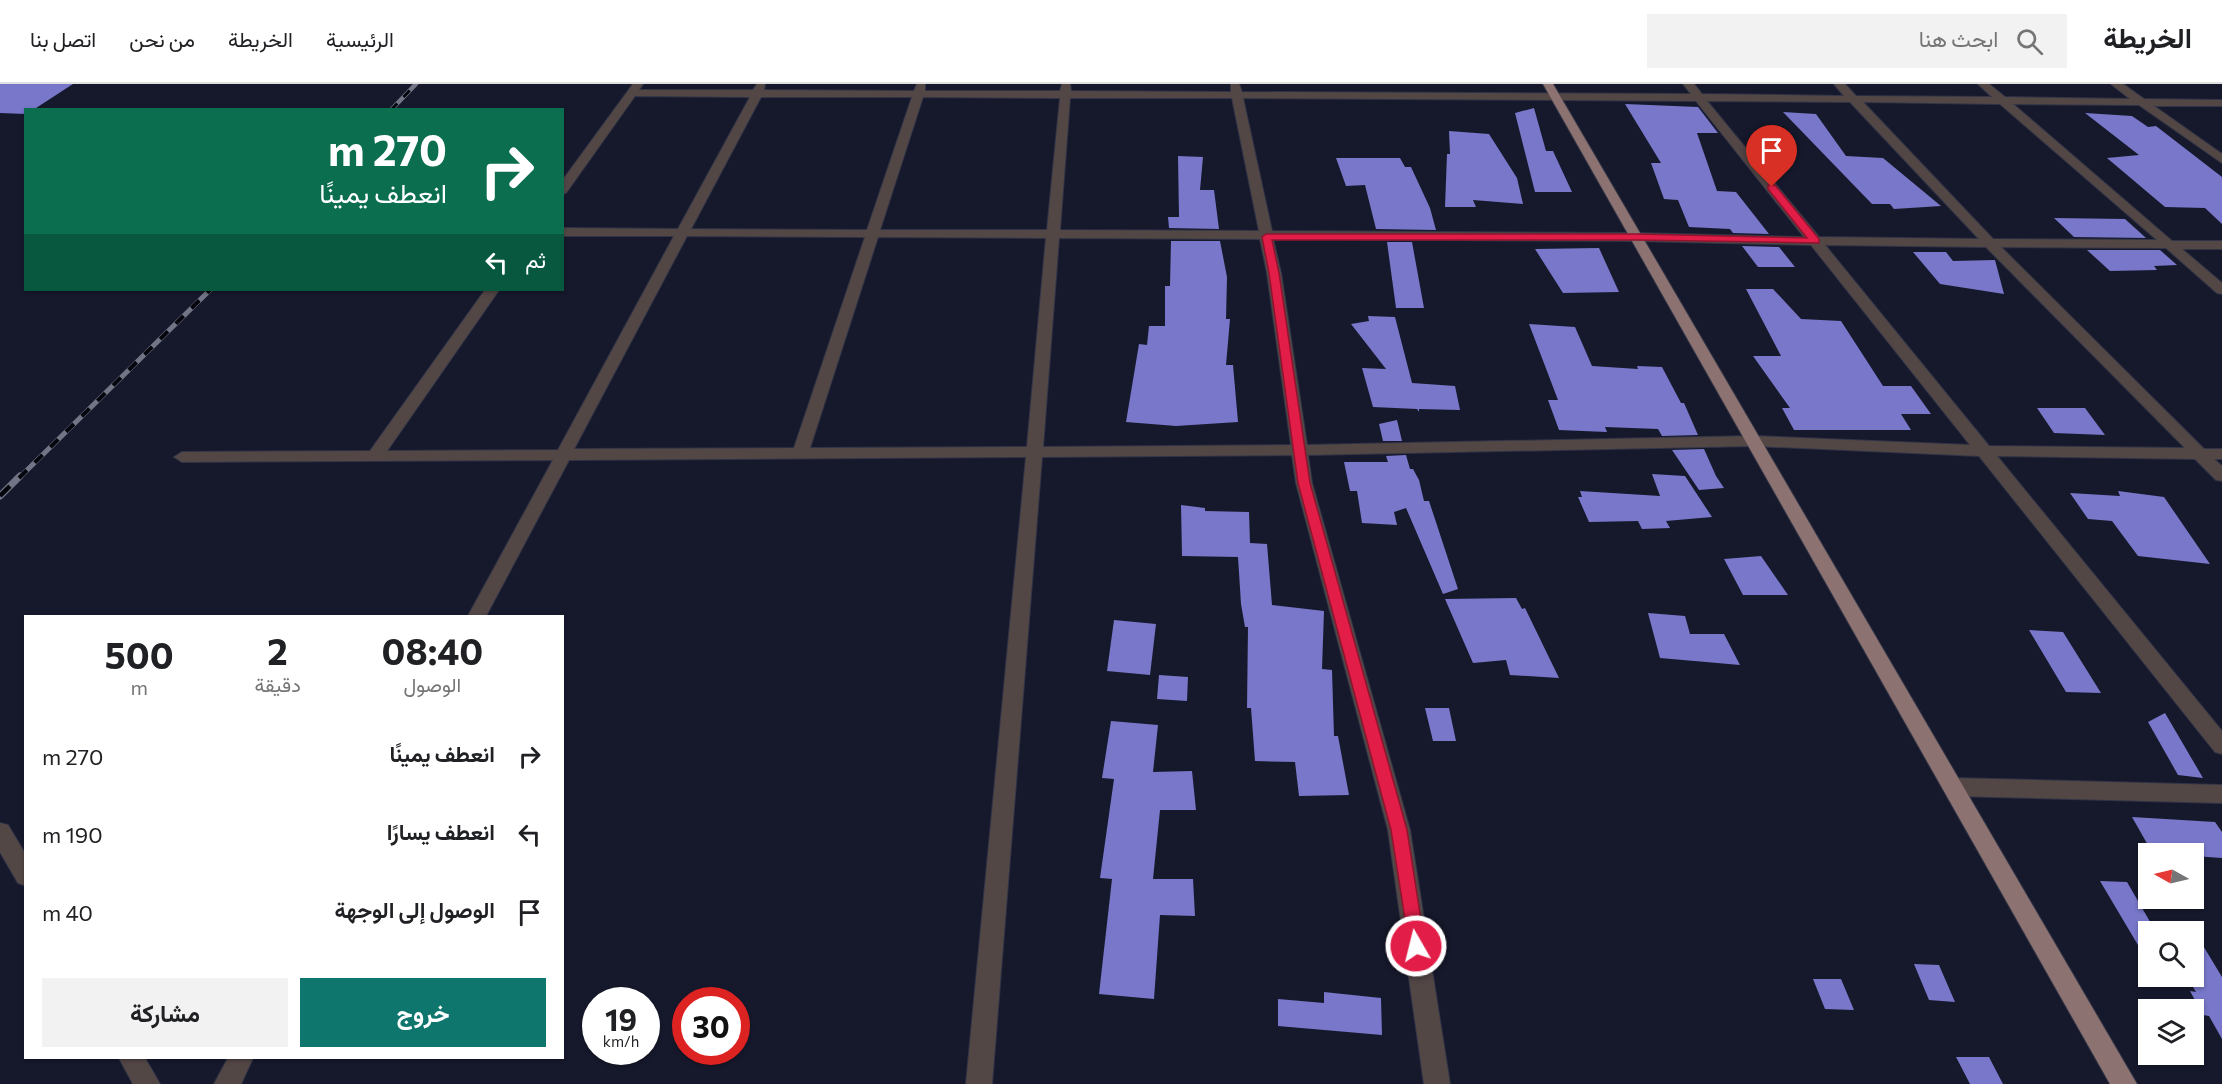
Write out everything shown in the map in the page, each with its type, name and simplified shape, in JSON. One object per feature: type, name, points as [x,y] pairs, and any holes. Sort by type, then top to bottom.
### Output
[{"type":"main road","points":[[1552,90],[2124,1084]]},
{"type":"street","points":[[1688,84],[2222,746]]},
{"type":"street","points":[[1839,84],[1990,243],[2222,476]]},
{"type":"street","points":[[1983,84],[2222,290]]},
{"type":"street","points":[[2116,84],[2222,159]]},
{"type":"street","points":[[564,187],[634,89],[1552,90],[1699,98],[2222,103]]},
{"type":"street","points":[[478,615],[760,89]]},
{"type":"street","points":[[800,453],[920,89]]},
{"type":"street","points":[[979,1084],[1066,90]]},
{"type":"street","points":[[1236,90],[1274,273],[1304,483],[1399,830],[1437,1084]]},
{"type":"street","points":[[564,232],[1636,237],[2222,245]]},
{"type":"street","points":[[375,456],[491,291]]},
{"type":"street","points":[[182,457],[1299,450],[1754,441],[1985,451],[2222,454]]},
{"type":"street","points":[[1953,787],[2222,794]]},
{"type":"street","points":[[0,832],[24,873]]},
{"type":"street","points":[[132,1059],[147,1084]]},
{"type":"street","points":[[227,1084],[240,1059]]},
{"type":"building","points":[[0,84],[73,84],[36,108],[24,108],[24,114],[0,113]]},
{"type":"building","points":[[1625,104],[1698,107],[1718,133],[1697,133],[1717,191],[1736,192],[1769,234],[1733,233],[1730,229],[1689,227],[1678,200],[1664,199],[1651,163],[1661,163]]},
{"type":"building","points":[[1534,108],[1546,151],[1553,151],[1572,192],[1535,192],[1515,113]]},
{"type":"building","points":[[1783,112],[1816,114],[1846,156],[1883,158],[1941,206],[1894,209],[1890,204],[1872,204]]},
{"type":"building","points":[[2085,113],[2132,116],[2148,127],[2156,126],[2222,177],[2222,224],[2205,208],[2165,207],[2107,158],[2139,155]]},
{"type":"building","points":[[1449,131],[1489,134],[1517,178],[1523,204],[1473,200],[1476,207],[1445,207],[1447,154],[1450,154]]},
{"type":"building","points":[[1178,156],[1203,157],[1200,190],[1214,190],[1219,229],[1169,228],[1168,217],[1179,217]]},
{"type":"building","points":[[1336,158],[1400,158],[1405,167],[1411,167],[1430,208],[1436,230],[1376,229],[1365,185],[1346,186]]},
{"type":"building","points":[[2054,218],[2125,219],[2146,238],[2074,237]]},
{"type":"building","points":[[1171,241],[1220,241],[1227,277],[1226,319],[1230,319],[1226,365],[1233,365],[1238,422],[1176,426],[1126,422],[1139,344],[1147,345],[1149,326],[1165,326],[1165,286],[1170,286]]},
{"type":"building","points":[[1387,242],[1412,242],[1424,308],[1396,308]]},
{"type":"building","points":[[1742,246],[1779,247],[1795,267],[1758,267]]},
{"type":"building","points":[[1599,248],[1619,292],[1563,293],[1535,249]]},
{"type":"building","points":[[2087,250],[2160,250],[2177,265],[2154,266],[2157,270],[2110,271]]},
{"type":"building","points":[[1913,252],[1946,252],[1953,261],[1995,260],[2004,294],[1940,284]]},
{"type":"building","points":[[1746,289],[1773,289],[1801,319],[1841,321],[1883,386],[1911,386],[1931,414],[1901,414],[1911,430],[1794,430],[1782,408],[1790,408],[1753,356],[1781,356]]},
{"type":"building","points":[[1368,316],[1395,317],[1412,383],[1455,386],[1460,410],[1419,409],[1419,412],[1417,409],[1373,407],[1362,368],[1386,369],[1351,324],[1369,321]]},
{"type":"building","points":[[1529,324],[1575,327],[1592,366],[1638,369],[1637,366],[1662,367],[1681,403],[1684,403],[1698,435],[1662,436],[1658,429],[1605,427],[1607,432],[1559,430],[1548,400],[1558,400]]},
{"type":"building","points":[[2037,408],[2085,408],[2105,435],[2054,433]]},
{"type":"building","points":[[1397,420],[1402,441],[1383,441],[1379,424]]},
{"type":"building","points":[[1704,449],[1724,488],[1699,490],[1672,450]]},
{"type":"building","points":[[1406,455],[1410,469],[1413,469],[1419,480],[1424,501],[1429,501],[1458,589],[1443,594],[1406,508],[1394,512],[1397,525],[1362,523],[1357,491],[1350,491],[1344,462],[1388,462],[1386,456]]},
{"type":"building","points":[[1652,474],[1685,476],[1712,517],[1666,521],[1670,528],[1642,529],[1638,521],[1589,522],[1578,497],[1582,497],[1580,491],[1660,496]]},
{"type":"building","points":[[2118,491],[2164,497],[2210,564],[2138,556],[2112,521],[2088,519],[2070,493],[2120,496]]},
{"type":"building","points":[[1181,505],[1205,508],[1205,511],[1249,512],[1250,543],[1267,544],[1272,605],[1324,611],[1322,669],[1332,670],[1334,736],[1338,736],[1349,795],[1299,796],[1295,762],[1255,761],[1251,708],[1247,708],[1248,627],[1245,627],[1241,604],[1238,557],[1182,556]]},
{"type":"building","points":[[1761,556],[1788,595],[1743,595],[1724,559]]},
{"type":"building","points":[[1516,598],[1522,609],[1525,608],[1559,678],[1510,675],[1506,660],[1473,663],[1445,599]]},
{"type":"building","points":[[1648,613],[1685,616],[1690,634],[1724,634],[1740,665],[1660,658]]},
{"type":"building","points":[[1114,620],[1156,624],[1150,675],[1107,671]]},
{"type":"building","points":[[2029,630],[2063,632],[2101,693],[2066,692]]},
{"type":"building","points":[[1159,675],[1188,677],[1187,701],[1157,699]]},
{"type":"building","points":[[1425,708],[1449,708],[1456,741],[1433,741]]},
{"type":"building","points":[[2165,713],[2203,778],[2178,775],[2148,722]]},
{"type":"building","points":[[1111,721],[1158,725],[1153,772],[1192,771],[1196,810],[1160,810],[1153,879],[1193,879],[1195,916],[1160,915],[1154,999],[1099,994],[1112,879],[1100,878],[1114,779],[1102,778]]},
{"type":"building","points":[[2132,817],[2215,822],[2222,832],[2222,858],[2204,857],[2204,843],[2147,843]]},
{"type":"building","points":[[2100,881],[2127,882],[2138,901],[2138,909],[2143,909],[2150,921],[2138,921],[2138,945]]},
{"type":"building","points":[[2204,947],[2222,977],[2222,1039],[2209,1016],[2204,1015],[2204,999],[2194,999],[2190,991],[2196,992],[2193,987],[2204,987]]},
{"type":"building","points":[[1914,964],[1939,965],[1955,1002],[1929,1000]]},
{"type":"building","points":[[1813,979],[1841,979],[1854,1010],[1825,1009]]},
{"type":"building","points":[[1324,992],[1381,998],[1382,1035],[1278,1026],[1278,999],[1324,1003]]},
{"type":"building","points":[[1956,1057],[1989,1057],[2003,1084],[1970,1084]]},
{"type":"railway","points":[[393,108],[416,84]]},
{"type":"railway","points":[[19,478],[209,291]]},
{"type":"railway","points":[[0,496],[20,476]]},
{"type":"route","points":[[1416,946],[1399,830],[1304,483],[1274,273],[1266,237],[1636,237],[1815,241],[1772,187]]}]
